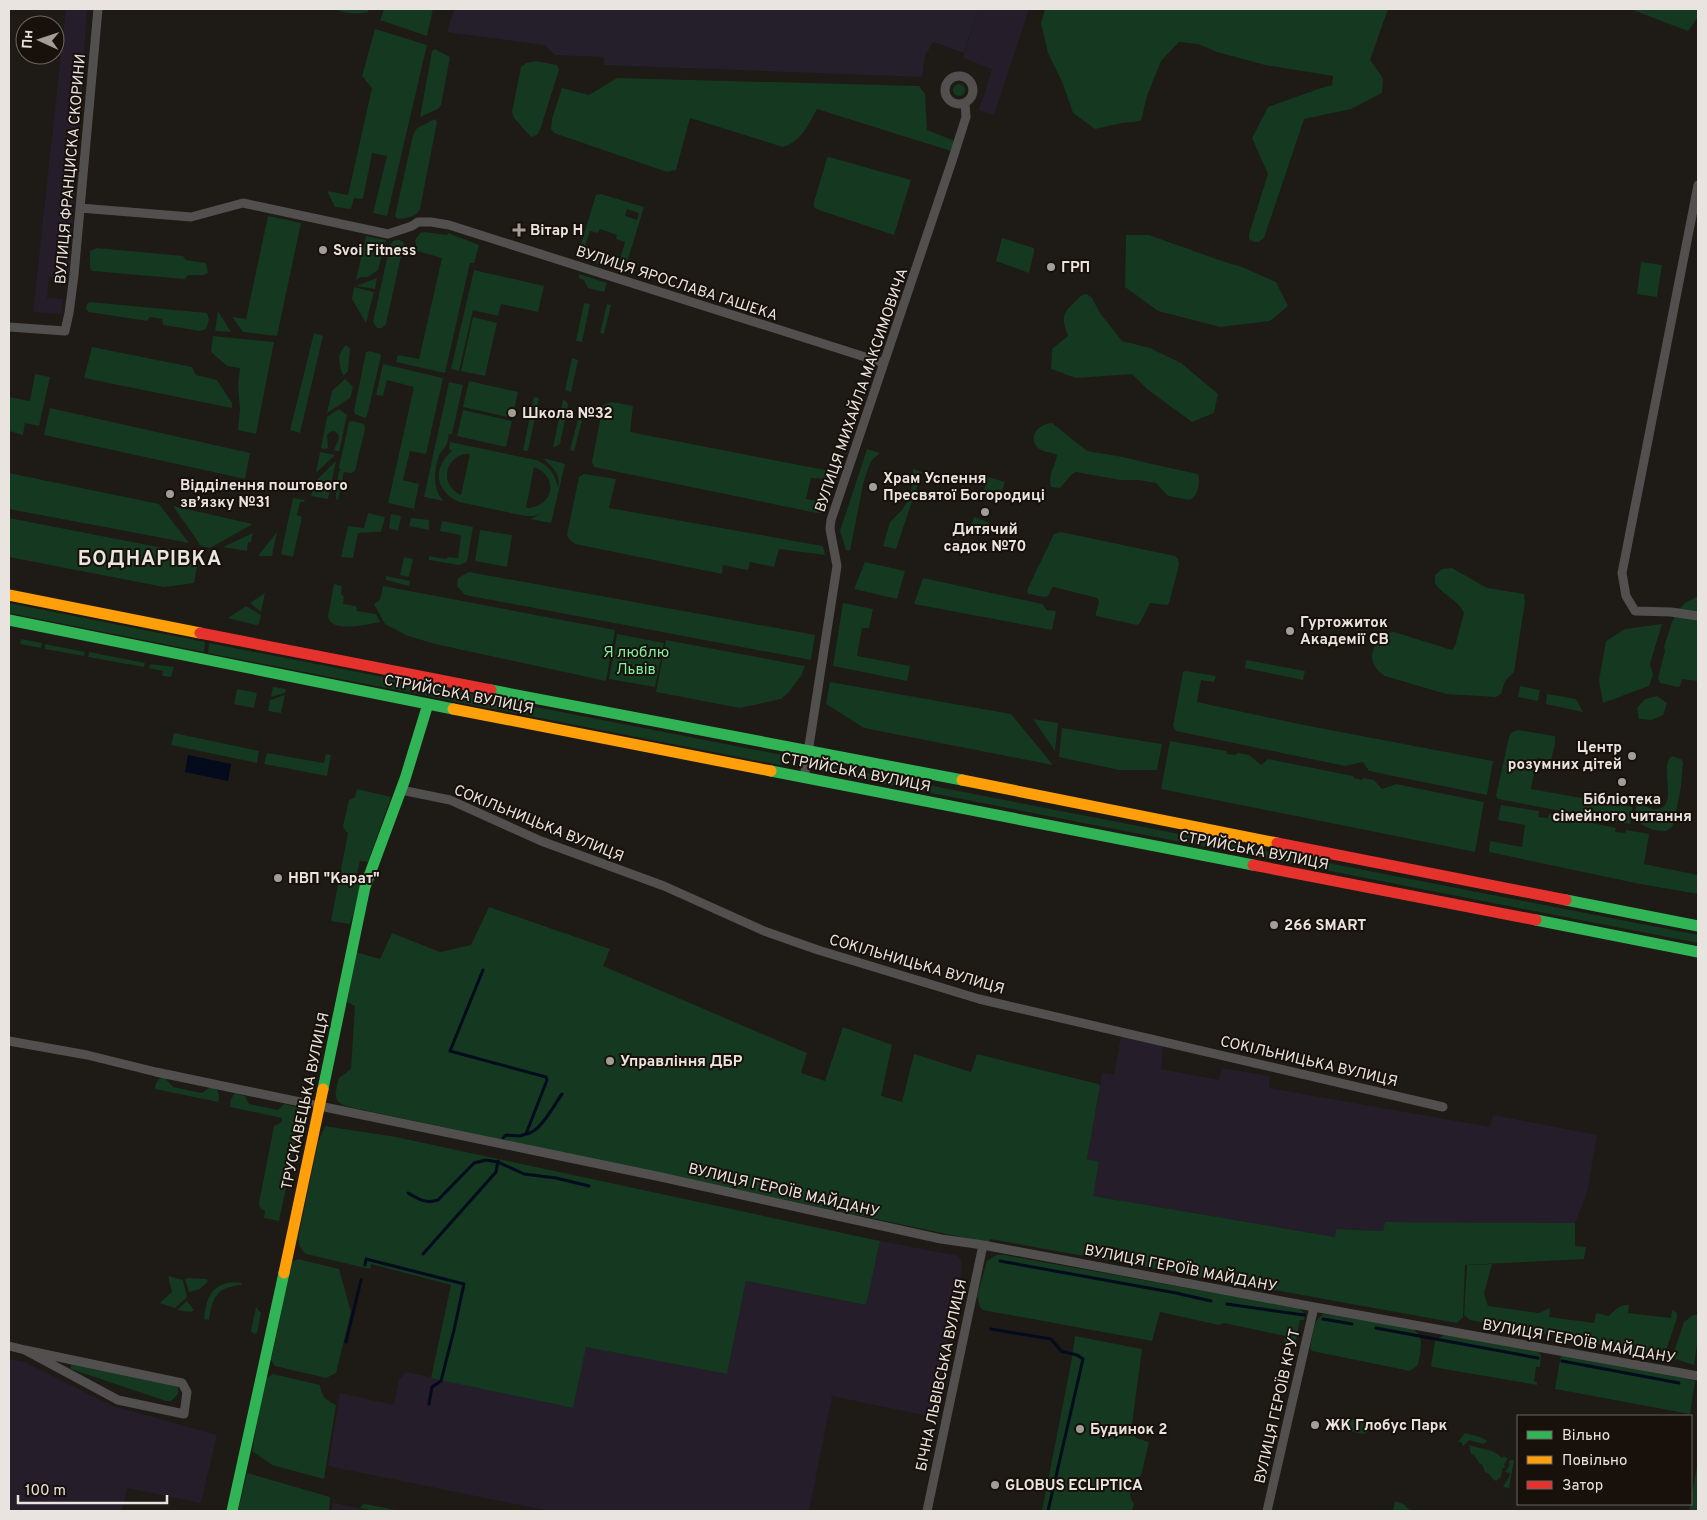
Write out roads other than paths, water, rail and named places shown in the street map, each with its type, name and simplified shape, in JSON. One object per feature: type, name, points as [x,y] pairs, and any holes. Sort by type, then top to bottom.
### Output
[{"type":"main road","name":"СТРИЙСЬКА ВУЛИЦЯ","points":[[9,595],[744,740],[808,750],[1076,805],[1698,926]]},
{"type":"main road","name":"СТРИЙСЬКА ВУЛИЦЯ","points":[[9,620],[804,778],[1698,952]]},
{"type":"main road","name":"ТРУСКАВЕЦЬКА ВУЛИЦЯ","points":[[232,1511],[365,888],[401,790],[428,704]]},
{"type":"street","name":"ВУЛИЦЯ ФРАНЦИСКА СКОРИНИ","points":[[9,328],[65,331],[74,274],[98,9]]},
{"type":"street","name":"ВУЛИЦЯ МИХАЙЛА МАКСИМОВИЧА","points":[[804,778],[837,566],[830,529],[831,520],[952,161],[966,117],[965,103]]},
{"type":"street","points":[[1698,184],[1622,573],[1626,596],[1636,611],[1671,612],[1698,616]]},
{"type":"street","name":"ВУЛИЦЯ ЯРОСЛАВА ГАШЕКА","points":[[80,208],[191,217],[243,203],[388,234],[418,222],[449,225],[884,363]]},
{"type":"street","name":"СОКІЛЬНИЦЬКА ВУЛИЦЯ","points":[[401,790],[450,800],[541,842],[664,886],[764,931],[827,953],[979,999],[1443,1107]]},
{"type":"street","name":"ВУЛИЦЯ ГЕРОЇВ МАЙДАНУ","points":[[9,1041],[661,1177],[941,1239],[983,1245],[1698,1376]]},
{"type":"street","name":"БІЧНА ЛЬВІВСЬКА ВУЛИЦЯ","points":[[927,1511],[983,1245]]},
{"type":"street","name":"ВУЛИЦЯ ГЕРОЇВ КРУТ","points":[[1267,1511],[1314,1307]]},
{"type":"street","points":[[9,1346],[182,1383],[187,1392],[184,1414],[118,1400],[25,1350]]},
{"type":"water","points":[[188,755],[231,764],[228,781],[185,772]]},
{"type":"waterway","points":[[483,970],[450,1051],[546,1077],[547,1080],[526,1134],[520,1136],[506,1135],[503,1138]]},
{"type":"waterway","points":[[526,1134],[541,1124],[562,1094]]},
{"type":"waterway","points":[[408,1193],[426,1201],[438,1200],[474,1163],[486,1160],[498,1162],[524,1174],[556,1178],[589,1186]]},
{"type":"waterway","points":[[423,1254],[496,1172],[498,1161]]},
{"type":"waterway","points":[[365,1265],[366,1259],[464,1284],[441,1381],[432,1387],[429,1404]]},
{"type":"waterway","points":[[1000,1261],[1211,1301]]},
{"type":"waterway","points":[[346,1342],[361,1280]]},
{"type":"waterway","points":[[1227,1304],[1304,1315]]},
{"type":"waterway","points":[[1323,1319],[1352,1324]]},
{"type":"waterway","points":[[1376,1328],[1538,1358]]},
{"type":"waterway","points":[[991,1329],[1051,1339],[1061,1351],[1077,1355],[1083,1359],[1048,1511]]},
{"type":"waterway","points":[[1562,1361],[1679,1383]]},
{"type":"place","name":"Вітар Н","points":[[519,230]]},
{"type":"place","name":"Svoi Fitness","points":[[323,250]]},
{"type":"place","name":"ГРП","points":[[1051,267]]},
{"type":"place","name":"Школа №32","points":[[512,413]]},
{"type":"place","name":"Храм Успення Пресвятої Богородиці","points":[[873,487]]},
{"type":"place","name":"Відділення поштового зв’язку №31","points":[[170,494]]},
{"type":"place","name":"Дитячий садок №70","points":[[985,512]]},
{"type":"place","name":"Гуртожиток Академії СВ","points":[[1290,631]]},
{"type":"place","name":"Центр розумних дітей","points":[[1632,756]]},
{"type":"place","name":"Бібліотека сімейного читання","points":[[1622,782]]},
{"type":"place","name":"НВП \"Карат\"","points":[[278,878]]},
{"type":"place","name":"266 SMART","points":[[1274,925]]},
{"type":"place","name":"Управління ДБР","points":[[610,1061]]},
{"type":"place","name":"ЖК Глобус Парк","points":[[1315,1425]]},
{"type":"place","name":"Будинок 2","points":[[1080,1429]]},
{"type":"place","name":"GLOBUS ECLIPTICA","points":[[995,1485]]},
{"type":"district","name":"БОДНАРІВКА","points":[[150,558]]},
{"type":"park label","name":"Я люблю Львів","points":[[636,660]]}]
